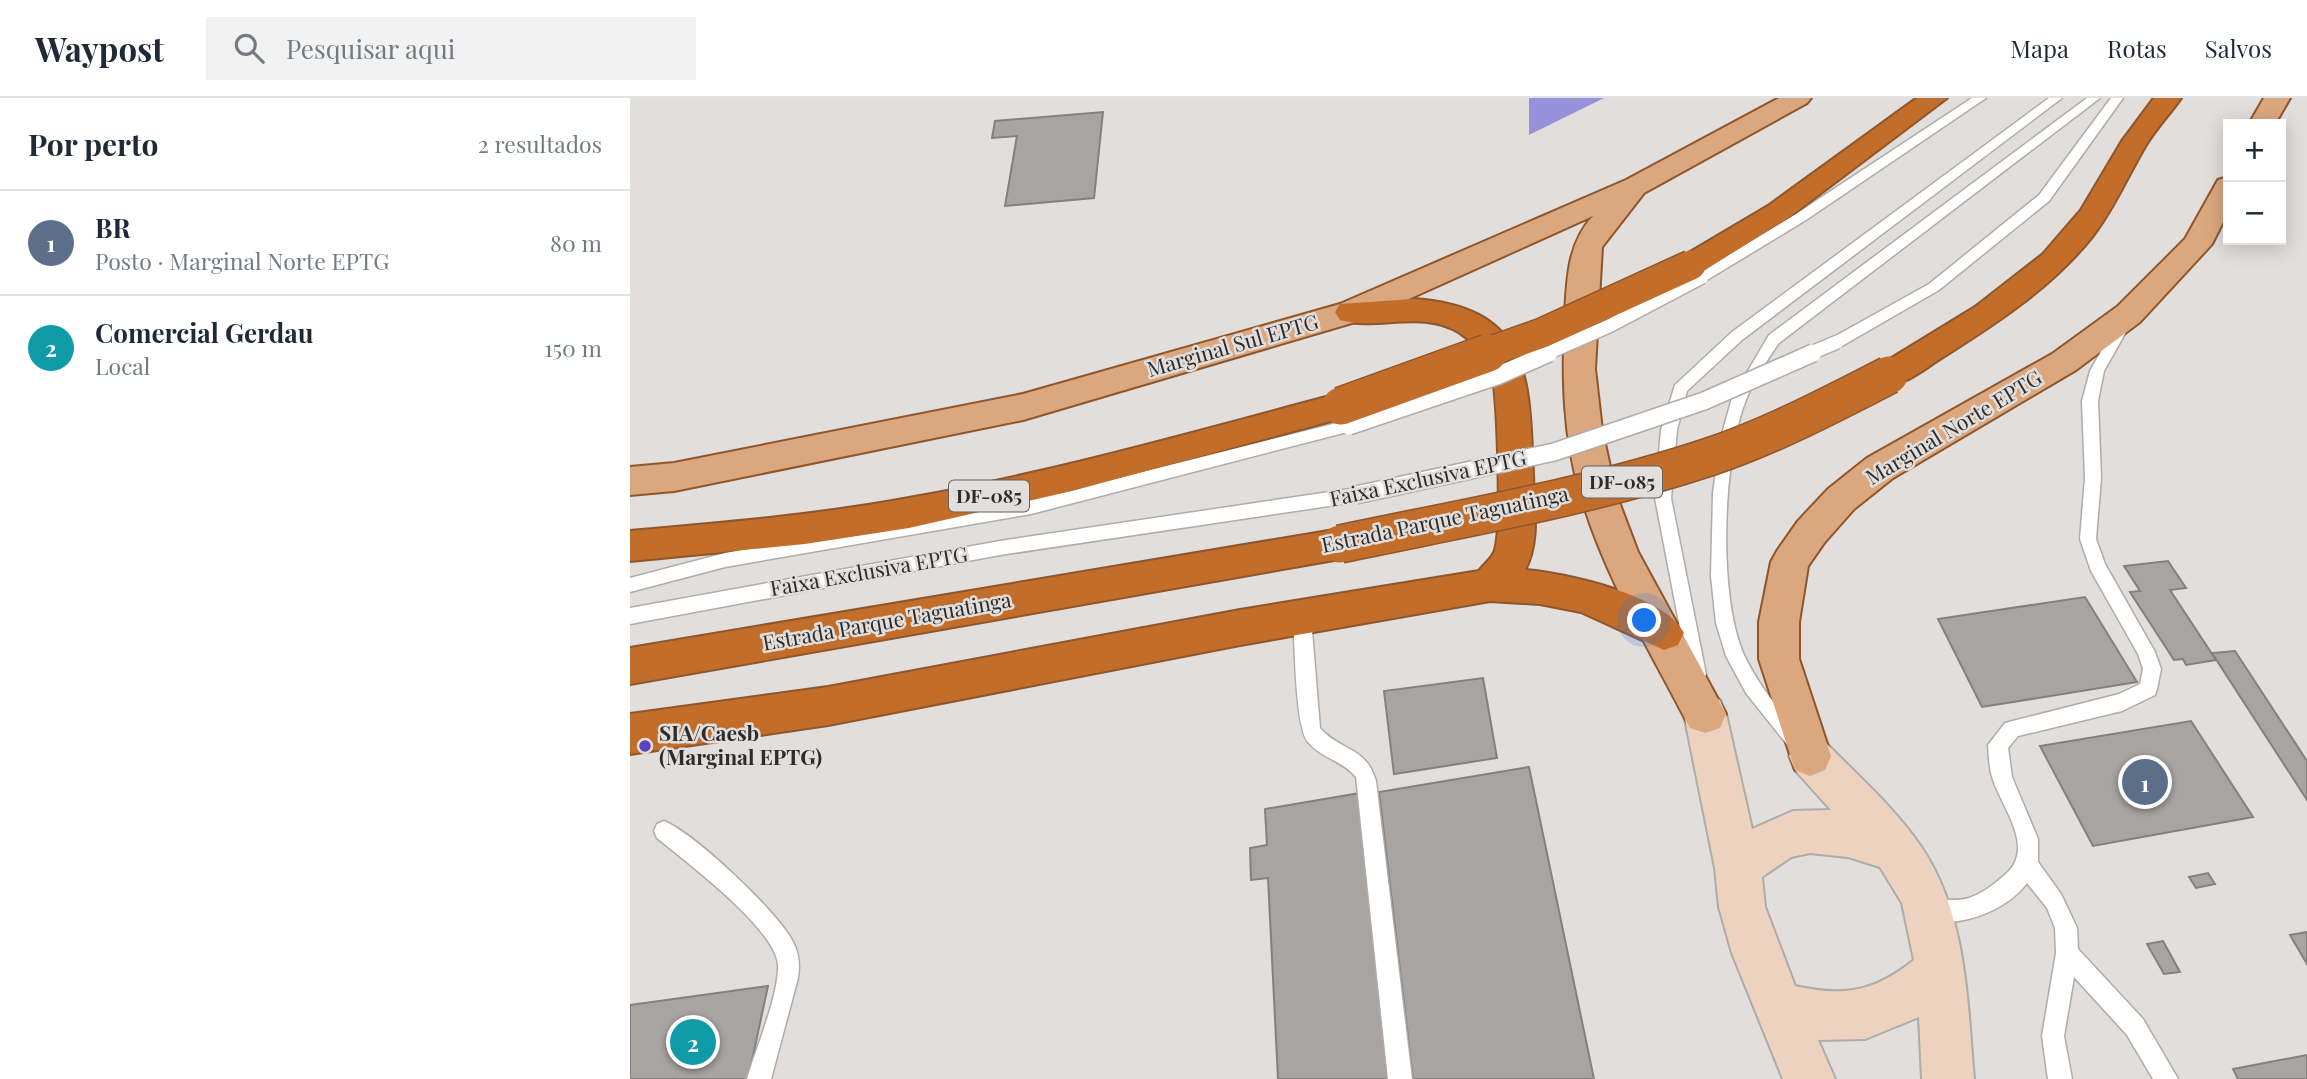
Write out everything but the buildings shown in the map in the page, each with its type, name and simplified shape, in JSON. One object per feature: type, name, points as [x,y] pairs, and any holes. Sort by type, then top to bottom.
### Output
[{"type":"highway","name":"DF-085","points":[[630,546],[781,532],[907,513],[1345,416],[1697,271],[1934,98]]},
{"type":"highway","name":"Estrada Parque Taguatinga","points":[[630,666],[1340,544],[1632,480],[1711,456],[1804,418],[1889,375],[1999,306],[2073,240],[2106,198],[2135,141],[2168,98]]},
{"type":"highway","points":[[1351,312],[1418,309],[1451,315],[1487,337],[1508,371],[1517,524],[1513,555],[1490,585]]},
{"type":"highway","points":[[630,734],[684,728],[934,687],[1490,585],[1545,586],[1582,594],[1622,607],[1664,633]]},
{"type":"main road","name":"Marginal Sul EPTG","points":[[630,481],[674,477],[1023,407],[1351,312],[1636,186],[1798,98]]},
{"type":"main road","points":[[2265,119],[2277,98]]},
{"type":"main road","points":[[1636,186],[1599,227],[1587,247],[1582,288],[1579,369],[1585,430],[1598,494],[1620,555],[1705,714],[1738,868],[1742,907],[1756,953],[1809,1079]]},
{"type":"main road","name":"Marginal Norte EPTG","points":[[1894,849],[1810,756],[1779,659],[1780,622],[1790,562],[1811,532],[1841,499],[1880,468],[2064,362],[2129,314],[2197,244],[2223,195]]},
{"type":"main road","points":[[1738,868],[1762,845],[1782,836],[1814,830],[1850,834],[1894,849],[1916,879],[1929,910],[1948,1079]]},
{"type":"main road","points":[[1781,1008],[1819,1017],[1873,1014],[1910,997],[1938,972]]},
{"type":"lane","points":[[1697,271],[1801,217],[1980,98]]},
{"type":"lane","points":[[1705,714],[1663,498],[1669,430],[1680,389],[1737,336],[2056,98]]},
{"type":"lane","points":[[1810,756],[1766,708],[1746,677],[1725,624],[1719,508],[1732,418],[1753,368],[1774,339],[2094,98]]},
{"type":"lane","name":"Faixa Exclusiva EPTG","points":[[630,616],[1000,548],[1356,495],[1554,452],[1704,401],[1837,342],[1934,287],[2044,198],[2117,98]]},
{"type":"lane","points":[[1929,910],[1962,913],[2019,881],[2028,866],[2031,846],[2020,812],[2002,776],[1998,745],[2012,729],[2138,696],[2148,689],[2152,669],[2146,652],[2097,566],[2088,539],[2093,478],[2090,401],[2098,371],[2129,314]]},
{"type":"lane","name":"Faixa Exclusiva EPTG","points":[[630,584],[653,581],[725,560],[1031,507],[1345,416]]},
{"type":"lane","points":[[1302,618],[1311,731],[1318,744],[1351,760],[1363,771],[1370,798],[1400,1079]]},
{"type":"lane","points":[[664,831],[755,908],[774,929],[790,962],[759,1079]]},
{"type":"lane","points":[[2028,866],[2053,901],[2066,928],[2067,953],[2053,1036],[2060,1079]]},
{"type":"lane","points":[[2067,953],[2135,1027],[2166,1079]]},
{"type":"shaded area","points":[[1529,98],[1604,98],[1529,135]]},
{"type":"place","name":"SIA/Caesb (Marginal EPTG)","points":[[645,746]]},
{"type":"place","name":"BR","points":[[2145,782]]},
{"type":"place","name":"Comercial Gerdau","points":[[693,1042]]}]
